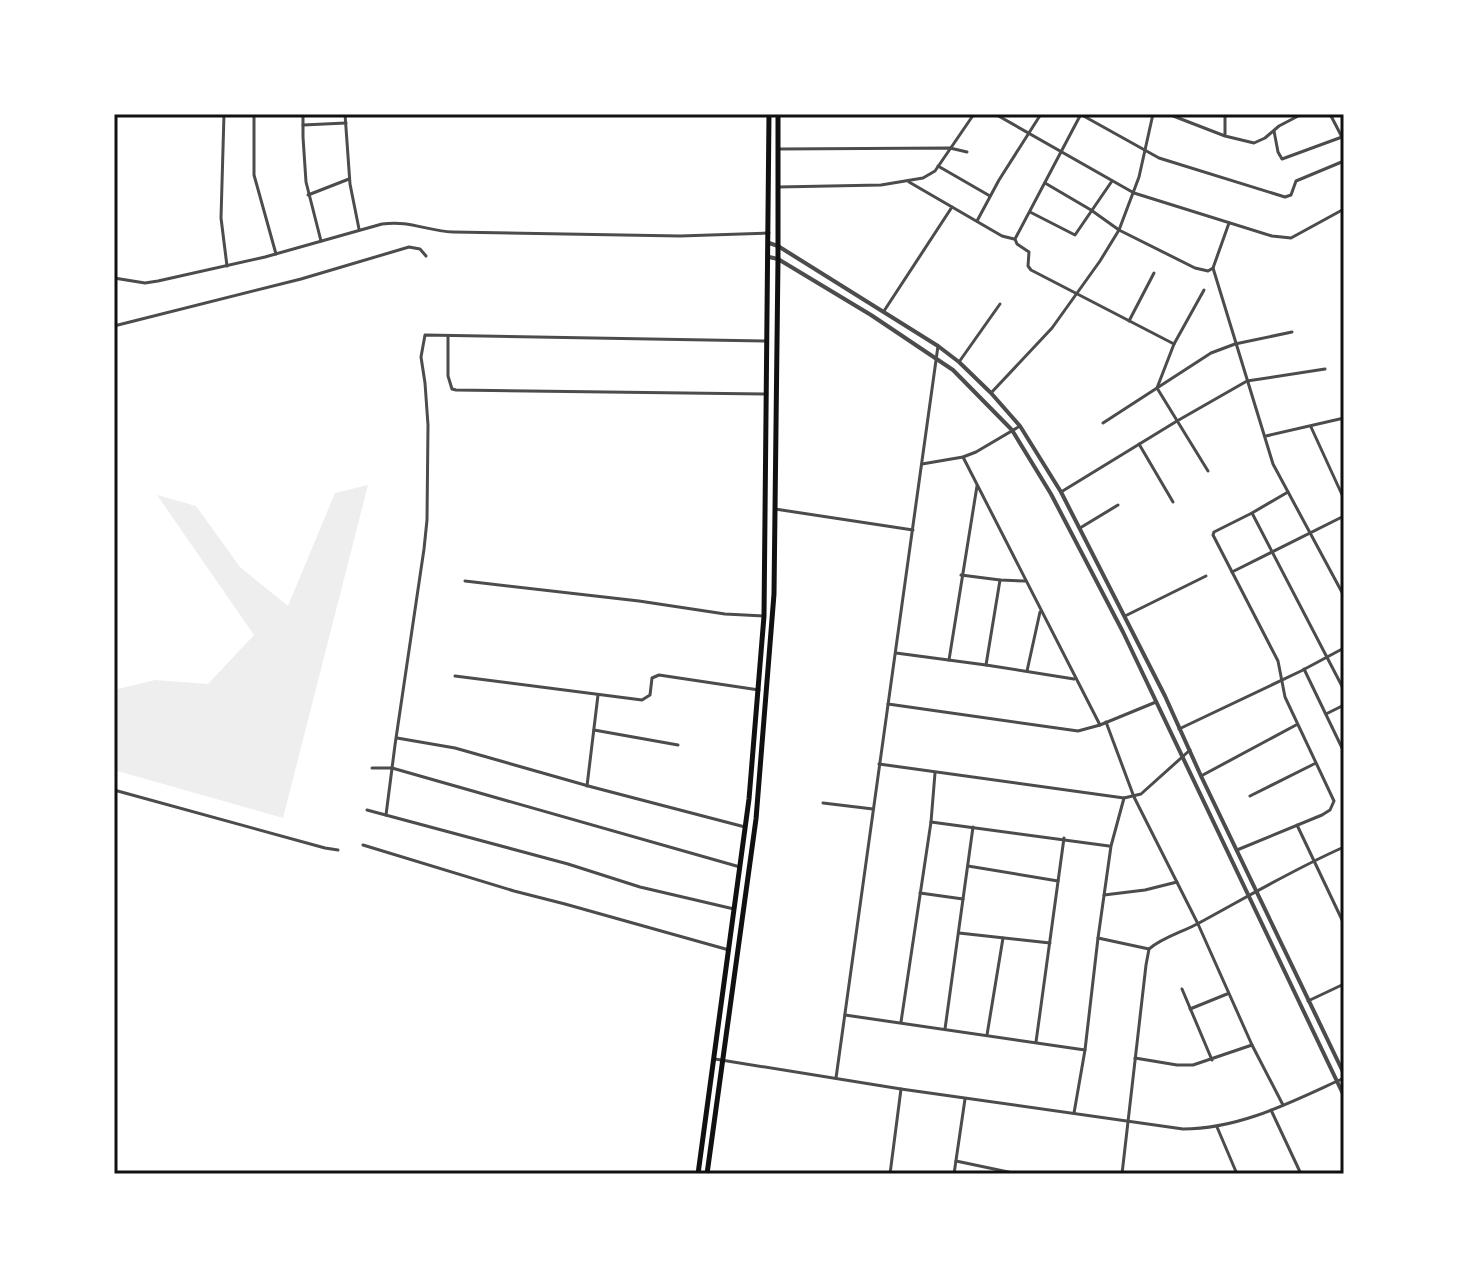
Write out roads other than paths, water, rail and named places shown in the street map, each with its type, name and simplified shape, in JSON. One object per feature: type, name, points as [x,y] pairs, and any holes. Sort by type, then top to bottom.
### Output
[{"type":"main road","points":[[698,1174],[745,827],[764,616],[769,114]]},
{"type":"main road","points":[[707,1174],[759,787],[774,594],[778,114]]},
{"type":"street","points":[[224,114],[221,218],[227,266]]},
{"type":"street","points":[[254,114],[254,175],[276,254]]},
{"type":"street","points":[[303,114],[308,195],[321,241]]},
{"type":"street","points":[[345,114],[350,179],[359,230]]},
{"type":"street","points":[[778,187],[881,185],[923,178],[935,171],[974,114]]},
{"type":"street","points":[[995,114],[1134,193],[1272,236],[1291,238],[1344,209]]},
{"type":"street","points":[[977,221],[1041,114]]},
{"type":"street","points":[[1015,239],[1081,114],[1159,158],[1285,197],[1291,195],[1296,181],[1344,161]]},
{"type":"street","points":[[991,393],[1038,344],[1077,294],[1119,230],[1134,193],[1153,114]]},
{"type":"street","points":[[1168,114],[1225,136],[1254,143],[1302,114]]},
{"type":"street","points":[[1225,114],[1225,136]]},
{"type":"street","points":[[1274,131],[1282,159],[1343,139],[1330,114]]},
{"type":"street","points":[[303,125],[346,123]]},
{"type":"street","points":[[778,149],[950,148],[967,152]]},
{"type":"street","points":[[938,166],[991,197]]},
{"type":"street","points":[[308,195],[350,179]]},
{"type":"street","points":[[1030,212],[1075,235],[1112,181]]},
{"type":"street","points":[[909,182],[1002,236],[1015,239]]},
{"type":"street","points":[[1045,183],[1119,230],[1195,268],[1208,271],[1213,268]]},
{"type":"street","points":[[884,311],[952,207]]},
{"type":"street","points":[[114,278],[145,283],[276,254],[393,222],[407,222],[439,232],[680,236],[769,233]]},
{"type":"street","points":[[1229,223],[1213,268],[1235,344],[1273,464],[1344,596]]},
{"type":"street","points":[[1015,239],[1029,252],[1028,266],[1031,270],[1174,344]]},
{"type":"street","points":[[714,1059],[1183,1129],[1217,1127],[1271,1110],[1344,1076],[1125,616],[1061,492],[1020,426],[991,393],[938,346],[769,243]]},
{"type":"street","points":[[114,326],[301,279],[409,247],[420,249],[426,256]]},
{"type":"street","points":[[769,257],[778,259],[871,315],[963,379],[1012,430],[1051,494],[1123,632],[1344,1096]]},
{"type":"street","points":[[1129,321],[1154,273]]},
{"type":"street","points":[[1157,388],[1174,344],[1204,290]]},
{"type":"street","points":[[959,362],[1000,304]]},
{"type":"street","points":[[1103,423],[1211,353],[1235,344],[1292,332]]},
{"type":"street","points":[[386,815],[427,520],[428,425],[421,357],[425,335],[768,341]]},
{"type":"street","points":[[448,335],[449,382],[456,390],[767,394]]},
{"type":"street","points":[[836,1078],[938,346]]},
{"type":"street","points":[[1061,492],[1247,381],[1325,369]]},
{"type":"street","points":[[1157,388],[1208,471]]},
{"type":"street","points":[[1265,437],[1344,418]]},
{"type":"street","points":[[922,464],[976,452],[1020,426]]},
{"type":"street","points":[[1311,427],[1344,499]]},
{"type":"street","points":[[1139,444],[1173,502]]},
{"type":"street","points":[[963,457],[1100,725]]},
{"type":"street","points":[[949,660],[977,484]]},
{"type":"street","points":[[1237,850],[1322,815],[1333,806],[1334,801],[1285,697],[1278,661],[1213,535],[1288,492]]},
{"type":"street","points":[[1080,528],[1118,505]]},
{"type":"street","points":[[775,509],[913,530]]},
{"type":"street","points":[[1252,513],[1344,690]]},
{"type":"street","points":[[1232,572],[1344,516]]},
{"type":"street","points":[[961,575],[1027,581]]},
{"type":"street","points":[[1125,616],[1206,576]]},
{"type":"street","points":[[986,665],[1000,580]]},
{"type":"street","points":[[465,581],[725,614],[764,616]]},
{"type":"street","points":[[1027,671],[1041,609]]},
{"type":"street","points":[[1179,729],[1344,648]]},
{"type":"street","points":[[896,653],[1076,679]]},
{"type":"street","points":[[1304,669],[1344,752]]},
{"type":"street","points":[[455,676],[642,700],[650,695],[652,678],[659,675],[759,690]]},
{"type":"street","points":[[587,786],[598,695]]},
{"type":"street","points":[[888,704],[1078,731],[1156,702]]},
{"type":"street","points":[[1326,714],[1344,705]]},
{"type":"street","points":[[1106,722],[1134,797],[1283,1105]]},
{"type":"street","points":[[1201,776],[1297,725]]},
{"type":"street","points":[[594,730],[678,745]]},
{"type":"street","points":[[396,738],[455,748],[745,827]]},
{"type":"street","points":[[879,764],[1124,798],[1141,794],[1190,750]]},
{"type":"street","points":[[1250,796],[1316,763]]},
{"type":"street","points":[[372,768],[392,768],[740,867]]},
{"type":"street","points":[[901,1022],[931,822],[935,773]]},
{"type":"street","points":[[114,790],[338,850]]},
{"type":"street","points":[[1074,1113],[1111,846],[1124,798]]},
{"type":"street","points":[[823,803],[873,809]]},
{"type":"street","points":[[367,810],[568,864],[640,887],[734,909]]},
{"type":"street","points":[[931,822],[1111,846]]},
{"type":"street","points":[[1297,825],[1344,924]]},
{"type":"street","points":[[945,1029],[973,827]]},
{"type":"street","points":[[1036,1042],[1064,838]]},
{"type":"street","points":[[363,845],[514,891],[729,950]]},
{"type":"street","points":[[1098,938],[1149,949],[1344,847]]},
{"type":"street","points":[[968,866],[1058,881]]},
{"type":"street","points":[[1104,895],[1177,882]]},
{"type":"street","points":[[920,893],[963,899]]},
{"type":"street","points":[[959,933],[1050,943]]},
{"type":"street","points":[[987,1035],[1003,938]]},
{"type":"street","points":[[1122,1174],[1149,949]]},
{"type":"street","points":[[1308,1001],[1344,984]]},
{"type":"street","points":[[1182,989],[1212,1060]]},
{"type":"street","points":[[1190,1009],[1229,993]]},
{"type":"street","points":[[845,1015],[1085,1050]]},
{"type":"street","points":[[1135,1058],[1193,1065],[1252,1045]]},
{"type":"street","points":[[890,1174],[901,1089]]},
{"type":"street","points":[[954,1174],[965,1097]]},
{"type":"street","points":[[1271,1110],[1301,1174]]},
{"type":"street","points":[[1217,1127],[1237,1174]]},
{"type":"street","points":[[956,1161],[1018,1174]]}]
